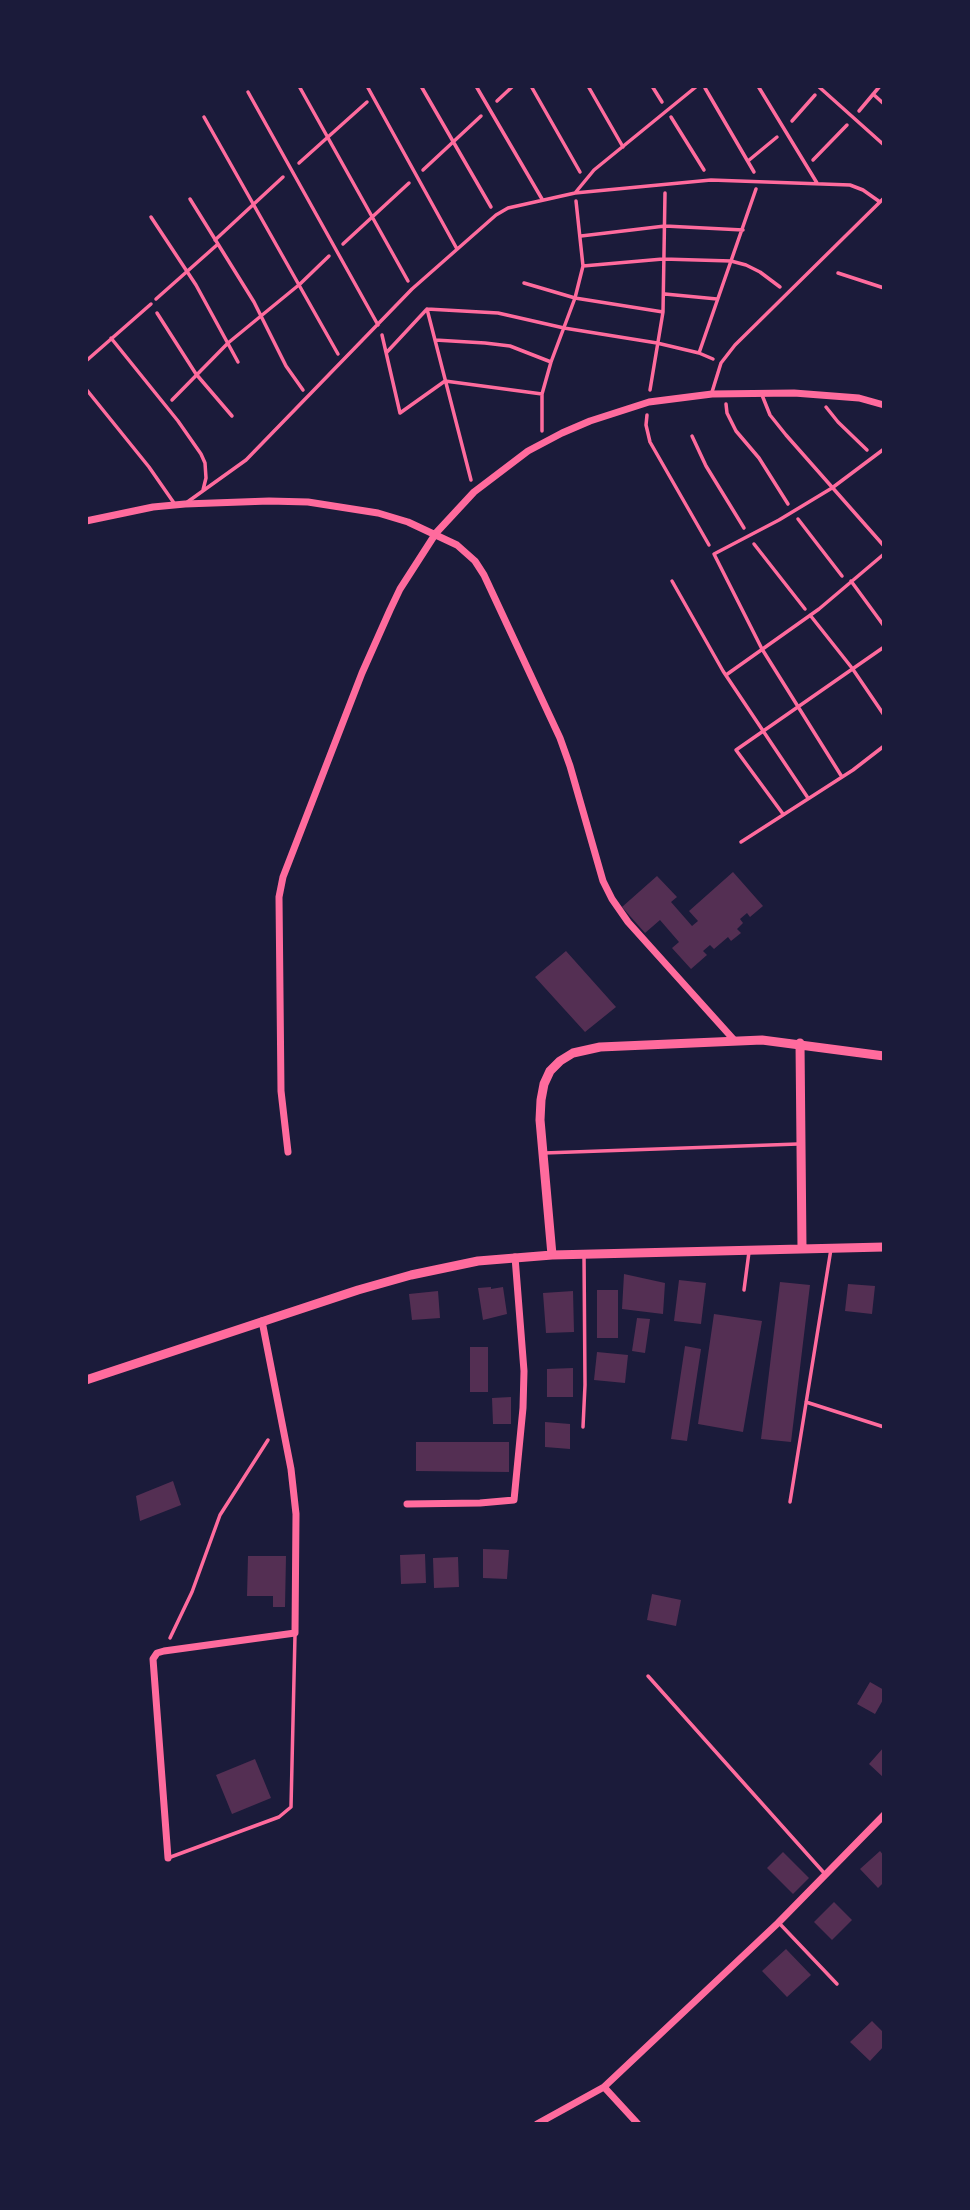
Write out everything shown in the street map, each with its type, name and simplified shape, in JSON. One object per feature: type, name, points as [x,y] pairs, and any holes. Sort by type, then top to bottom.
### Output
[{"type":"street","points":[[288,1152],[281,1091],[279,897],[283,877],[362,673],[390,610],[400,589],[436,533],[474,492],[541,444],[590,421],[649,402],[712,394],[761,393],[859,398],[884,405]]},
{"type":"street","points":[[86,521],[153,507],[185,504],[308,502],[378,513],[436,533],[457,545],[475,561],[484,575],[563,747],[603,881],[611,899],[628,922],[735,1041]]},
{"type":"street","points":[[552,1255],[541,1100],[550,1071],[573,1053],[600,1047],[779,1040],[884,1056]]},
{"type":"street","points":[[800,1043],[802,1248]]},
{"type":"street","points":[[86,1380],[411,1275],[478,1261],[552,1255],[884,1247]]},
{"type":"street","points":[[407,1504],[514,1500],[524,1371],[514,1257]]},
{"type":"street","points":[[168,1858],[153,1659],[157,1653],[164,1651],[295,1633],[296,1514],[293,1480],[282,1411],[262,1321]]},
{"type":"street","points":[[537,2124],[604,2087],[778,1923],[884,1815]]},
{"type":"street","points":[[604,2087],[638,2124]]},
{"type":"lane","points":[[367,86],[457,249]]},
{"type":"lane","points":[[476,86],[541,199]]},
{"type":"lane","points":[[588,86],[623,146]]},
{"type":"lane","points":[[575,193],[585,180],[623,146],[697,86]]},
{"type":"lane","points":[[758,86],[817,183]]},
{"type":"lane","points":[[818,86],[884,145]]},
{"type":"lane","points":[[248,92],[378,325]]},
{"type":"lane","points":[[185,504],[246,460],[412,289],[496,215],[521,203],[575,193],[711,180],[850,185],[880,202]]},
{"type":"lane","points":[[712,394],[721,363],[735,345],[884,198]]},
{"type":"lane","points":[[86,360],[151,304]]},
{"type":"lane","points":[[111,338],[166,406],[205,463],[206,478],[203,489]]},
{"type":"lane","points":[[86,389],[149,467],[175,505]]},
{"type":"lane","points":[[761,393],[771,415],[884,546]]},
{"type":"lane","points":[[842,776],[762,649],[714,554],[832,488],[884,449]]},
{"type":"lane","points":[[726,675],[810,615],[884,554]]},
{"type":"lane","points":[[672,581],[726,675],[808,798]]},
{"type":"lane","points":[[849,582],[884,626]]},
{"type":"lane","points":[[810,615],[852,668],[884,715]]},
{"type":"lane","points":[[783,814],[736,750],[884,647]]},
{"type":"lane","points":[[741,842],[884,746]]},
{"type":"lane","points":[[543,1153],[800,1144]]},
{"type":"lane","points":[[790,1502],[832,1248]]},
{"type":"lane","points":[[744,1290],[750,1250]]},
{"type":"lane","points":[[583,1427],[584,1254]]},
{"type":"lane","points":[[806,1402],[884,1427]]},
{"type":"lane","points":[[168,1858],[271,1821],[291,1807],[295,1633]]},
{"type":"lane","points":[[649,1676],[827,1875]]},
{"type":"lane","points":[[778,1923],[837,1984]]},
{"type":"path","points":[[299,86],[412,289]]},
{"type":"path","points":[[421,86],[496,215]]},
{"type":"path","points":[[166,406],[228,342],[337,250],[513,86]]},
{"type":"path","points":[[531,86],[585,180]]},
{"type":"path","points":[[652,86],[711,180]]},
{"type":"path","points":[[699,352],[754,201],[758,180],[703,86]]},
{"type":"path","points":[[807,167],[880,86]]},
{"type":"path","points":[[873,94],[884,104]]},
{"type":"path","points":[[204,117],[343,362]]},
{"type":"path","points":[[665,184],[665,295],[646,425],[650,442],[714,554]]},
{"type":"path","points":[[541,444],[541,394],[575,298],[583,266],[575,193]]},
{"type":"path","points":[[190,199],[261,315],[286,366],[308,397]]},
{"type":"path","points":[[151,217],[187,272],[238,362]]},
{"type":"path","points":[[581,236],[665,226],[743,230]]},
{"type":"path","points":[[218,244],[151,304],[196,374],[232,416]]},
{"type":"path","points":[[583,266],[663,258],[731,261],[760,272],[788,293]]},
{"type":"path","points":[[838,273],[884,288]]},
{"type":"path","points":[[524,283],[575,298],[663,312]]},
{"type":"path","points":[[665,295],[717,299]]},
{"type":"path","points":[[387,352],[427,309]]},
{"type":"path","points":[[427,309],[498,313],[564,328],[699,352],[721,363]]},
{"type":"path","points":[[427,309],[474,492]]},
{"type":"path","points":[[378,325],[387,352],[400,413],[445,380],[541,394]]},
{"type":"path","points":[[435,340],[510,346],[551,362]]},
{"type":"path","points":[[724,394],[727,413],[736,431],[759,458],[793,512],[849,582]]},
{"type":"path","points":[[817,394],[838,422],[874,457]]},
{"type":"path","points":[[164,1651],[192,1592],[220,1515],[268,1440]]},
{"type":"building","points":[[733,872],[763,906],[750,917],[747,913],[740,919],[743,923],[737,929],[741,933],[731,941],[728,937],[714,949],[710,945],[703,951],[707,955],[691,969],[672,948],[679,942],[660,920],[645,933],[622,907],[657,876],[677,897],[671,902],[692,926],[698,921],[689,911]]},
{"type":"building","points":[[566,951],[616,1007],[585,1032],[535,977]]},
{"type":"building","points":[[624,1274],[665,1283],[663,1314],[622,1309]]},
{"type":"building","points":[[679,1280],[706,1283],[701,1324],[674,1321]]},
{"type":"building","points":[[780,1282],[810,1285],[791,1442],[761,1439]]},
{"type":"building","points":[[848,1284],[875,1286],[872,1314],[845,1311]]},
{"type":"building","points":[[503,1287],[507,1314],[483,1320],[478,1288]]},
{"type":"building","points":[[597,1290],[618,1290],[618,1338],[597,1338]]},
{"type":"building","points":[[438,1291],[440,1318],[412,1320],[409,1294]]},
{"type":"building","points":[[573,1291],[574,1332],[546,1333],[543,1293]]},
{"type":"building","points":[[714,1314],[762,1321],[743,1432],[698,1424]]},
{"type":"building","points":[[637,1318],[650,1319],[645,1353],[632,1351]]},
{"type":"building","points":[[685,1346],[701,1349],[687,1441],[671,1439]]},
{"type":"building","points":[[470,1347],[488,1347],[488,1392],[470,1392]]},
{"type":"building","points":[[597,1352],[628,1355],[625,1383],[594,1380]]},
{"type":"building","points":[[573,1368],[573,1397],[547,1397],[547,1369]]},
{"type":"building","points":[[511,1397],[511,1424],[493,1424],[492,1398]]},
{"type":"building","points":[[545,1422],[570,1424],[570,1449],[545,1447]]},
{"type":"building","points":[[416,1442],[509,1442],[509,1472],[416,1471]]},
{"type":"building","points":[[173,1481],[181,1505],[140,1521],[136,1496]]},
{"type":"building","points":[[483,1549],[509,1550],[507,1579],[483,1578]]},
{"type":"building","points":[[425,1554],[426,1583],[401,1584],[400,1555]]},
{"type":"building","points":[[248,1556],[286,1556],[285,1607],[273,1607],[273,1596],[247,1596]]},
{"type":"building","points":[[458,1557],[459,1587],[434,1588],[433,1558]]},
{"type":"building","points":[[652,1594],[681,1600],[676,1626],[647,1620]]},
{"type":"building","points":[[870,1682],[884,1690],[884,1698],[875,1714],[857,1704]]},
{"type":"building","points":[[884,1747],[884,1778],[869,1764]]},
{"type":"building","points":[[255,1759],[271,1798],[232,1814],[216,1775]]},
{"type":"building","points":[[880,1851],[884,1856],[884,1882],[878,1888],[860,1869]]},
{"type":"building","points":[[783,1852],[809,1878],[793,1894],[767,1868]]},
{"type":"building","points":[[834,1902],[852,1920],[832,1940],[814,1922]]},
{"type":"building","points":[[786,1949],[811,1975],[787,1997],[762,1971]]},
{"type":"building","points":[[872,2021],[884,2033],[884,2046],[870,2061],[850,2042]]}]
